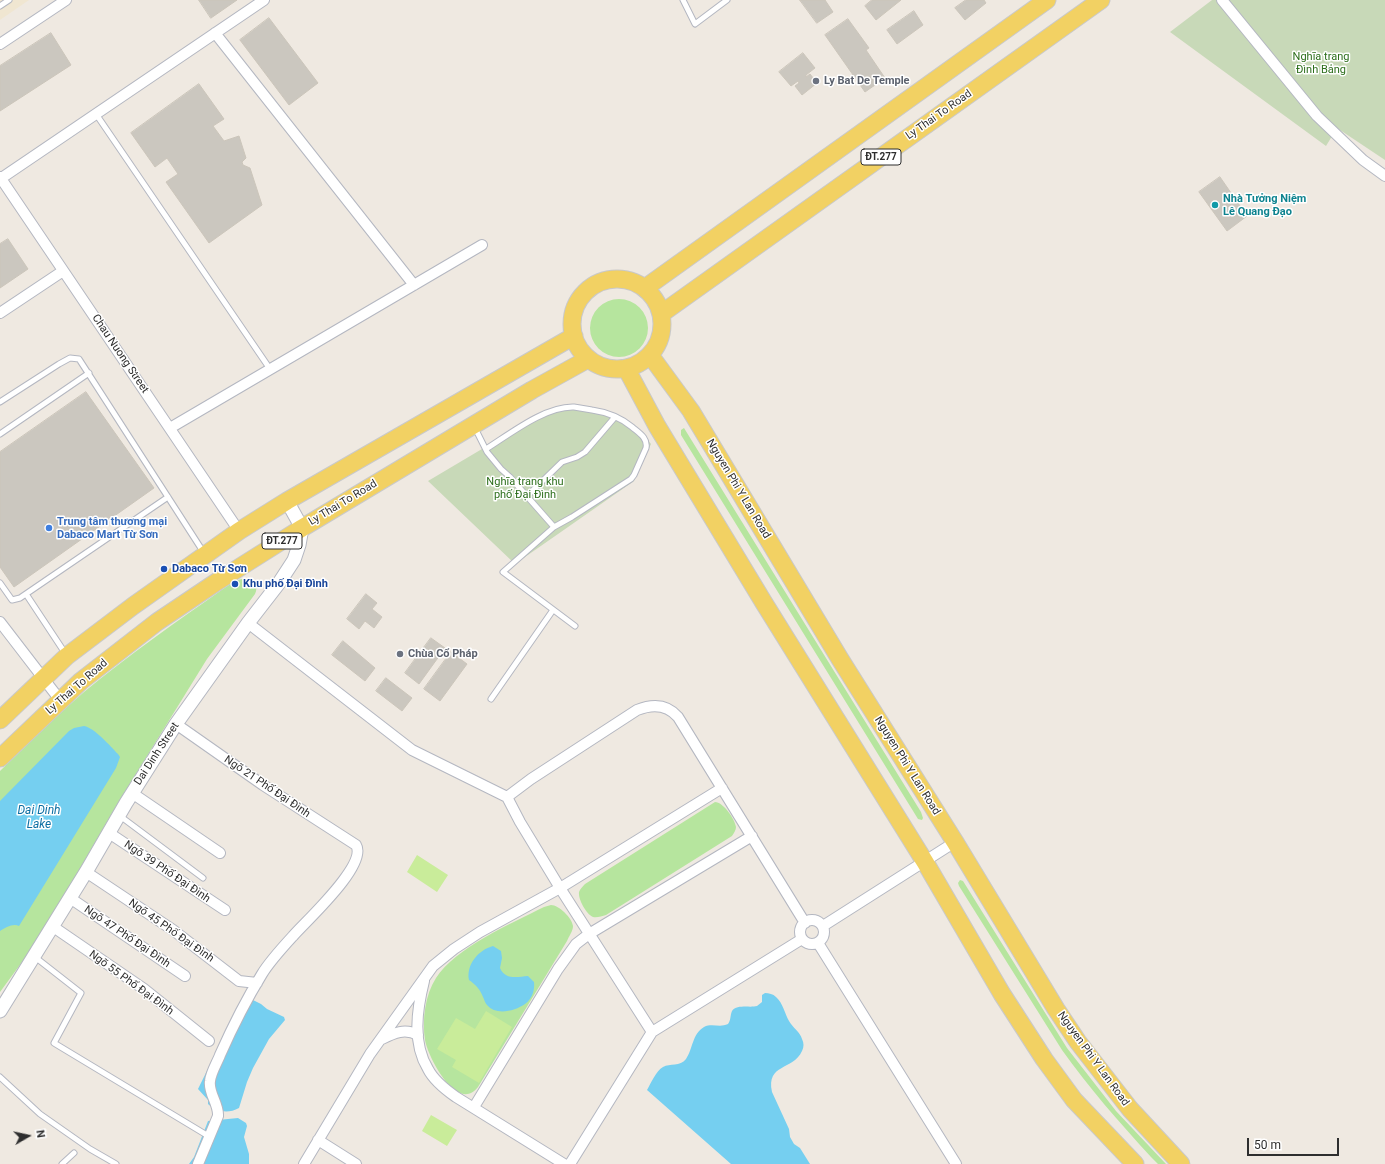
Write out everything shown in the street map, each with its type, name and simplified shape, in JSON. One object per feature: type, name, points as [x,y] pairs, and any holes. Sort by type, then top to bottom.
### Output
[{"type":"main road","name":"ĐT.277","points":[[645,288],[1046,0]]},
{"type":"main road","name":"Ly Thai To Road","points":[[661,314],[1101,0]]},
{"type":"main road","points":[[609,279],[628,280],[645,288],[655,300],[661,314],[662,332],[656,347],[638,364],[626,368],[608,369],[588,359],[579,348],[574,336],[572,317],[579,300],[592,286],[609,279]]},
{"type":"main road","name":"ĐT.277","points":[[0,720],[67,656],[133,606],[239,531],[287,501],[574,336]]},
{"type":"main road","name":"Nguyen Phi Y Lan Road","points":[[650,354],[691,411],[840,659],[955,842],[1056,1009],[1078,1042],[1130,1110],[1181,1164]]},
{"type":"main road","name":"Ly Thai To Road","points":[[0,758],[81,681],[157,622],[218,581],[302,528],[588,359]]},
{"type":"main road","points":[[626,368],[657,426],[924,862],[1002,994],[1044,1059],[1074,1100],[1135,1164]]},
{"type":"street","points":[[0,44],[66,0]]},
{"type":"street","points":[[0,179],[264,0]]},
{"type":"street","points":[[1222,0],[1317,116],[1363,160],[1385,176]]},
{"type":"street","points":[[215,33],[414,285]]},
{"type":"street","name":"Chau Nuong Street","points":[[0,179],[239,531]]},
{"type":"street","points":[[170,428],[482,245]]},
{"type":"street","points":[[0,314],[63,271]]},
{"type":"street","points":[[287,501],[302,528]]},
{"type":"street","name":"Dai Dinh Street","points":[[0,1011],[86,872],[132,793],[176,724],[248,623],[279,583],[294,560],[298,549],[302,528]]},
{"type":"street","points":[[0,622],[42,679],[60,700]]},
{"type":"street","points":[[248,623],[412,750],[507,796],[520,822],[560,888],[652,1032]]},
{"type":"street","points":[[507,796],[637,710],[651,706],[659,706],[674,712],[805,923]]},
{"type":"street","name":"Ngõ 21 Phố Đại Đình","points":[[176,724],[263,785],[356,845],[358,849],[357,858],[351,871],[340,885],[292,936],[257,983]]},
{"type":"street","points":[[304,1164],[370,1054],[426,975],[444,956],[480,932],[560,888],[722,788]]},
{"type":"street","points":[[132,793],[220,853]]},
{"type":"street","name":"Ngõ 39 Phố Đại Đình","points":[[109,833],[225,910]]},
{"type":"street","points":[[474,1107],[558,969],[576,944],[589,934],[752,836]]},
{"type":"street","points":[[823,926],[955,842]]},
{"type":"street","name":"Ngõ 45 Phố Đại Đình","points":[[86,872],[173,930],[239,981],[257,983]]},
{"type":"street","name":"Ngõ 47 Phố Đại Đình","points":[[70,898],[185,976]]},
{"type":"street","points":[[809,921],[817,921],[823,926],[824,934],[821,941],[818,943],[810,944],[802,939],[800,930],[805,923],[809,921]]},
{"type":"street","name":"Ngõ 55 Phố Đại Đình","points":[[52,926],[144,989],[209,1041]]},
{"type":"street","points":[[570,1164],[652,1032],[802,939]]},
{"type":"street","points":[[818,943],[956,1164]]},
{"type":"street","points":[[426,975],[420,995],[418,1035],[422,1058],[428,1070],[444,1089],[564,1164]]},
{"type":"street","points":[[198,1164],[218,1116],[218,1109],[210,1087],[210,1079],[228,1037],[257,983]]},
{"type":"street","points":[[380,1040],[400,1032],[408,1031],[418,1035]]},
{"type":"street","points":[[318,1140],[356,1164]]},
{"type":"lane","points":[[0,6],[9,0]]},
{"type":"lane","points":[[683,0],[695,24],[727,0]]},
{"type":"lane","points":[[96,114],[270,369]]},
{"type":"lane","points":[[0,402],[70,358],[79,359],[206,555]]},
{"type":"lane","points":[[0,434],[89,374]]},
{"type":"lane","points":[[486,448],[540,416],[551,411],[574,408],[597,411],[615,417],[628,424],[643,436],[646,442],[646,448],[634,475],[626,483],[554,527],[502,572],[575,626]]},
{"type":"lane","points":[[527,496],[562,462],[577,457],[585,452],[615,417]]},
{"type":"lane","points":[[474,425],[486,448],[501,468],[554,527]]},
{"type":"lane","points":[[0,583],[12,600],[17,599],[168,496]]},
{"type":"lane","points":[[26,594],[67,656]]},
{"type":"lane","points":[[491,699],[553,610]]},
{"type":"lane","points":[[119,815],[203,878]]},
{"type":"lane","points":[[34,956],[81,993],[54,1043],[210,1136]]},
{"type":"lane","points":[[0,1077],[40,1114],[90,1149],[116,1164]]},
{"type":"lane","points":[[62,1164],[74,1153]]},
{"type":"shaded area","points":[[0,0],[29,0],[0,20]]},
{"type":"green space","name":"Nghĩa trang Đình Bảng","points":[[1212,0],[1385,0],[1385,160],[1337,128],[1326,146],[1170,32]]},
{"type":"green space","points":[[619,299],[630,301],[643,312],[646,317],[648,328],[646,339],[635,352],[630,355],[619,357],[608,355],[595,344],[592,339],[590,328],[592,317],[603,304],[608,301]]},
{"type":"green space","name":"Nghĩa trang khu phố Đại Đình","points":[[579,405],[601,409],[620,416],[636,427],[651,444],[634,481],[515,564],[428,481],[546,411],[561,406]]},
{"type":"green space","points":[[684,428],[921,812],[923,818],[922,820],[918,819],[681,435],[681,430]]},
{"type":"green space","points":[[245,578],[251,579],[255,583],[255,594],[207,659],[118,803],[39,939],[0,992],[0,771],[63,711],[101,678],[223,589],[235,581]]},
{"type":"green space","points":[[715,802],[725,808],[735,824],[735,832],[732,836],[606,915],[593,917],[585,910],[581,902],[579,891],[585,884]]},
{"type":"green space","points":[[417,855],[448,875],[437,892],[407,872]]},
{"type":"green space","points":[[960,880],[963,881],[1067,1048],[1116,1111],[1166,1164],[1158,1164],[1127,1131],[1062,1050],[959,886],[958,883]]},
{"type":"green space","points":[[551,905],[558,907],[568,916],[573,926],[571,934],[478,1087],[470,1093],[461,1093],[445,1080],[427,1048],[424,1032],[424,1016],[432,985],[445,967],[456,956],[485,937],[544,907]]},
{"type":"green space","points":[[486,1011],[512,1027],[479,1083],[452,1067],[456,1060],[437,1049],[456,1018],[475,1029]]},
{"type":"green space","points":[[431,1115],[457,1130],[447,1146],[422,1131]]},
{"type":"water","name":"Dai Dinh Lake","points":[[84,726],[93,730],[118,754],[120,757],[116,768],[19,926],[12,925],[0,931],[0,801],[69,731],[74,728]]},
{"type":"water","points":[[493,946],[501,951],[502,958],[500,968],[502,972],[512,977],[528,976],[534,982],[534,988],[530,1000],[516,1009],[500,1011],[491,1008],[487,1005],[476,985],[469,980],[469,969],[474,959],[482,951]]},
{"type":"water","points":[[765,993],[772,994],[778,999],[789,1021],[800,1034],[803,1042],[803,1050],[798,1057],[793,1062],[776,1072],[771,1083],[772,1092],[789,1129],[790,1137],[794,1144],[800,1148],[810,1164],[731,1164],[647,1090],[660,1069],[666,1066],[681,1063],[686,1059],[700,1030],[707,1026],[722,1026],[728,1024],[734,1009],[740,1007],[757,1006],[762,1002],[762,995]]},
{"type":"water","points":[[247,997],[284,1017],[285,1020],[269,1039],[253,1068],[239,1108],[231,1111],[223,1111],[215,1109],[208,1104],[208,1100],[198,1089],[232,1020]]},
{"type":"water","points":[[238,1118],[246,1123],[247,1126],[244,1137],[249,1154],[249,1164],[189,1164],[194,1157],[208,1121]]},
{"type":"building","points":[[199,0],[237,0],[211,18]]},
{"type":"building","points":[[800,0],[825,0],[833,12],[817,23]]},
{"type":"building","points":[[872,0],[901,0],[876,20],[865,6]]},
{"type":"building","points":[[966,0],[984,0],[986,3],[965,20],[955,8]]},
{"type":"building","points":[[914,11],[923,25],[897,44],[887,30]]},
{"type":"building","points":[[269,18],[318,83],[289,105],[240,40]]},
{"type":"building","points":[[848,19],[869,48],[866,50],[885,78],[865,92],[825,35]]},
{"type":"building","points":[[51,33],[71,65],[0,111],[0,66]]},
{"type":"building","points":[[803,53],[815,68],[806,75],[806,77],[810,74],[817,83],[802,95],[795,86],[799,83],[798,81],[791,86],[779,72]]},
{"type":"building","points":[[199,84],[224,119],[213,126],[224,141],[239,136],[246,158],[242,162],[243,165],[250,168],[262,205],[209,243],[166,182],[178,174],[167,158],[155,167],[131,133]]},
{"type":"building","points":[[1220,177],[1247,216],[1227,231],[1199,192]]},
{"type":"building","points":[[8,239],[28,269],[0,288],[0,244]]},
{"type":"building","name":"Trung tâm thương mại Dabaco Mart Từ Sơn","points":[[86,392],[154,488],[14,587],[0,567],[0,452]]},
{"type":"building","points":[[366,594],[377,603],[372,609],[382,617],[374,628],[365,621],[359,629],[347,619]]},
{"type":"building","points":[[431,638],[445,648],[419,684],[405,673]]},
{"type":"building","points":[[343,641],[375,668],[365,681],[332,655]]},
{"type":"building","points":[[451,652],[467,664],[440,701],[424,689]]},
{"type":"building","points":[[386,678],[412,698],[402,711],[376,691]]},
{"type":"place","name":"Ly Bat De Temple","points":[[816,81]]},
{"type":"place","name":"Nhà Tưởng Niệm Lê Quang Đạo","points":[[1215,205]]},
{"type":"place","name":"Trung tâm thương mại Dabaco Mart Từ Sơn","points":[[49,528]]},
{"type":"place","name":"Dabaco Từ Sơn","points":[[164,569]]},
{"type":"place","name":"Khu phố Đại Đình","points":[[235,584]]},
{"type":"place","name":"Chùa Cổ Pháp","points":[[400,654]]}]
